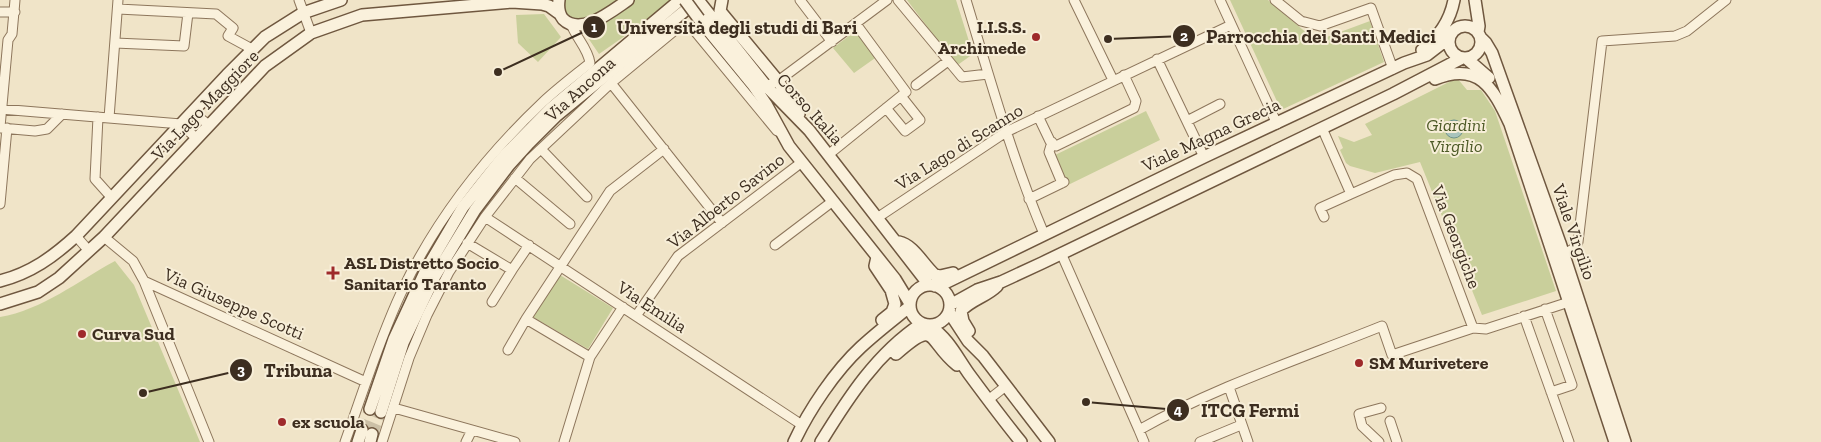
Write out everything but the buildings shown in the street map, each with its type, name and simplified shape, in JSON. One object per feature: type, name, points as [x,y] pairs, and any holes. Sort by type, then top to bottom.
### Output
[{"type":"street","points":[[0,204],[4,40],[12,34],[15,0]]},
{"type":"street","points":[[299,0],[311,34]]},
{"type":"street","name":"Via Lago Maggiore","points":[[0,281],[51,259],[76,236],[264,37],[303,13],[341,0]]},
{"type":"street","points":[[559,0],[560,14],[564,20],[571,24],[588,24],[628,0]]},
{"type":"street","points":[[680,0],[550,109],[506,161],[463,207],[426,270],[394,339],[375,410],[403,342],[435,276],[506,161],[556,116],[698,0]]},
{"type":"street","name":"Corso Italia","points":[[685,0],[703,15],[766,86],[809,130],[895,241],[933,282]]},
{"type":"street","name":"Corso Italia","points":[[698,0],[703,15],[766,104],[789,146],[895,279],[909,305]]},
{"type":"street","points":[[722,0],[720,11],[778,81],[809,130]]},
{"type":"street","points":[[800,0],[832,42]]},
{"type":"street","points":[[766,86],[778,81],[886,0]]},
{"type":"street","points":[[898,0],[962,77],[988,74]]},
{"type":"street","points":[[966,0],[1006,132],[1029,199],[1044,234]]},
{"type":"street","points":[[1074,0],[1113,80]]},
{"type":"street","points":[[1220,0],[1277,124]]},
{"type":"street","points":[[1275,0],[1301,22],[1320,26],[1371,8],[1393,69]]},
{"type":"street","points":[[1404,63],[1434,40],[1445,25],[1452,10],[1454,0]]},
{"type":"street","points":[[1460,0],[1457,22],[1451,34],[1450,48],[1457,56],[1464,58]]},
{"type":"street","points":[[821,442],[848,399],[875,365],[887,362],[924,328],[942,322],[953,309],[977,290],[1002,282],[1394,94],[1464,58],[1475,55],[1481,42],[1475,0]]},
{"type":"street","points":[[1559,256],[1573,249],[1578,242],[1602,41],[1675,36],[1687,31],[1726,0]]},
{"type":"street","name":"Via Lago Maggiore","points":[[0,304],[38,292],[59,278],[104,237],[265,66],[311,34],[362,16],[419,5],[515,1],[542,4],[560,14]]},
{"type":"street","points":[[109,118],[118,4],[188,13],[216,14],[234,28],[228,36],[252,49]]},
{"type":"street","points":[[0,12],[15,12]]},
{"type":"street","points":[[115,43],[184,46],[188,13]]},
{"type":"street","points":[[345,442],[401,292],[437,228],[490,156],[544,101],[590,63],[589,54],[575,34],[571,24]]},
{"type":"street","points":[[856,24],[920,120],[905,131],[886,108]]},
{"type":"street","points":[[1204,157],[1157,59],[1231,25]]},
{"type":"street","points":[[1451,34],[1461,26],[1470,26],[1479,35]]},
{"type":"street","name":"Via Ancona","points":[[382,442],[409,358],[427,316],[449,272],[485,217],[540,149],[611,83],[674,31],[683,27],[693,29],[789,146]]},
{"type":"street","name":"Viale Magna Grecia","points":[[933,282],[969,265],[986,263],[1204,157],[1404,63],[1426,55],[1451,34]]},
{"type":"street","name":"Viale Virgilio","points":[[1479,35],[1492,53],[1559,256],[1569,302],[1616,442]]},
{"type":"street","name":"Viale Virgilio","points":[[1464,58],[1493,82],[1500,95],[1625,442]]},
{"type":"street","name":"Via Lago di Scanno","points":[[877,218],[1006,132],[1157,59]]},
{"type":"street","points":[[916,85],[948,61]]},
{"type":"street","name":"Viale Virgilio","points":[[1394,94],[1448,73],[1466,72],[1478,77],[1489,86],[1510,124]]},
{"type":"street","points":[[1038,116],[1056,146],[1134,108],[1136,101],[1124,75]]},
{"type":"street","points":[[611,83],[722,223]]},
{"type":"street","name":"Corso Italia","points":[[828,154],[904,94]]},
{"type":"street","points":[[1187,120],[1220,104]]},
{"type":"street","points":[[1,109],[181,124],[196,138]]},
{"type":"street","points":[[192,112],[209,125]]},
{"type":"street","points":[[2,128],[36,131],[47,129],[62,114]]},
{"type":"street","points":[[98,117],[95,180],[112,198]]},
{"type":"street","points":[[1322,128],[1351,194]]},
{"type":"street","points":[[1029,199],[1063,183],[1049,152],[1052,142]]},
{"type":"street","points":[[540,149],[587,197]]},
{"type":"street","points":[[508,350],[526,319],[610,191],[664,150]]},
{"type":"street","points":[[483,166],[506,161]]},
{"type":"street","points":[[505,190],[506,161]]},
{"type":"street","name":"Via Alberto Savino","points":[[636,316],[678,256],[802,162]]},
{"type":"street","name":"Via Georgiche","points":[[1324,218],[1320,208],[1394,175],[1407,173],[1416,179],[1473,328]]},
{"type":"street","points":[[515,178],[570,224]]},
{"type":"street","points":[[775,245],[833,201]]},
{"type":"street","name":"Via Emilia","points":[[485,217],[802,424]]},
{"type":"street","points":[[76,236],[89,251]]},
{"type":"street","points":[[104,237],[133,261],[144,281],[209,442]]},
{"type":"street","points":[[492,302],[528,245]]},
{"type":"street","points":[[448,254],[465,246],[512,270]]},
{"type":"street","points":[[1061,253],[1144,442]]},
{"type":"street","points":[[860,348],[861,338],[892,312],[895,304],[891,290],[875,266],[877,257]]},
{"type":"street","name":"Via Giuseppe Scotti","points":[[144,281],[366,382]]},
{"type":"street","points":[[794,442],[802,424],[828,386],[860,348],[909,305],[916,290],[933,282],[943,290],[953,309],[980,346],[983,356],[1049,442]]},
{"type":"street","points":[[1139,430],[1228,387],[1382,326],[1392,355],[1473,328],[1486,329],[1569,302]]},
{"type":"street","points":[[909,305],[915,320],[924,328],[940,333],[967,372],[1021,442]]},
{"type":"street","points":[[564,442],[590,357],[623,307]]},
{"type":"street","points":[[1545,309],[1572,385],[1551,392]]},
{"type":"street","points":[[1524,316],[1569,442]]},
{"type":"street","points":[[526,319],[590,357]]},
{"type":"street","points":[[988,400],[1006,386]]},
{"type":"street","points":[[1228,387],[1248,442]]},
{"type":"street","points":[[394,408],[514,442]]},
{"type":"street","points":[[1379,442],[1362,426],[1359,414],[1381,408]]},
{"type":"street","points":[[1390,421],[1398,442]]},
{"type":"street","points":[[1200,442],[1241,425]]},
{"type":"street","points":[[466,442],[472,430]]},
{"type":"street","points":[[358,442],[368,435]]},
{"type":"green space","points":[[562,0],[620,0],[601,13],[577,22],[565,16]]},
{"type":"green space","points":[[634,0],[670,0],[672,3],[599,54],[584,30]]},
{"type":"green space","points":[[907,0],[956,0],[973,54],[959,64],[954,62]]},
{"type":"green space","points":[[1230,0],[1268,0],[1316,41],[1370,21],[1384,62],[1281,110]]},
{"type":"green space","points":[[544,14],[561,37],[538,62],[518,43],[516,15]]},
{"type":"green space","points":[[858,29],[878,56],[854,73],[833,48]]},
{"type":"green space","name":"Giardini Virgilio","points":[[1457,78],[1467,90],[1481,90],[1495,111],[1556,291],[1482,315],[1420,162],[1375,173],[1350,166],[1346,163],[1340,150],[1343,148],[1338,136],[1354,142],[1372,135],[1365,124]]},
{"type":"green space","points":[[1146,111],[1160,140],[1066,186],[1053,156]]},
{"type":"green space","points":[[115,261],[134,285],[200,442],[0,442],[0,317],[30,308],[45,301]]},
{"type":"green space","points":[[560,275],[613,308],[588,349],[533,317]]},
{"type":"water","points":[[1454,120],[1460,123],[1463,129],[1460,135],[1454,138],[1448,135],[1445,129],[1448,123]]},
{"type":"tunnel","points":[[362,430],[370,409]]},
{"type":"tunnel","points":[[372,434],[381,412]]},
{"type":"place","name":"I.I.S.S. Archimede","points":[[1036,37]]},
{"type":"place","name":"Parrocchia dei Santi Medici","points":[[1108,39]]},
{"type":"place","name":"Università degli studi di Bari","points":[[498,72]]},
{"type":"place","name":"ASL Distretto Socio Sanitario Taranto","points":[[333,273]]},
{"type":"place","name":"Curva Sud","points":[[82,334]]},
{"type":"place","name":"SM Murivetere","points":[[1359,363]]},
{"type":"place","name":"Tribuna","points":[[143,393]]},
{"type":"place","name":"ITCG Fermi","points":[[1086,402]]},
{"type":"place","name":"ex scuola","points":[[282,422]]}]
